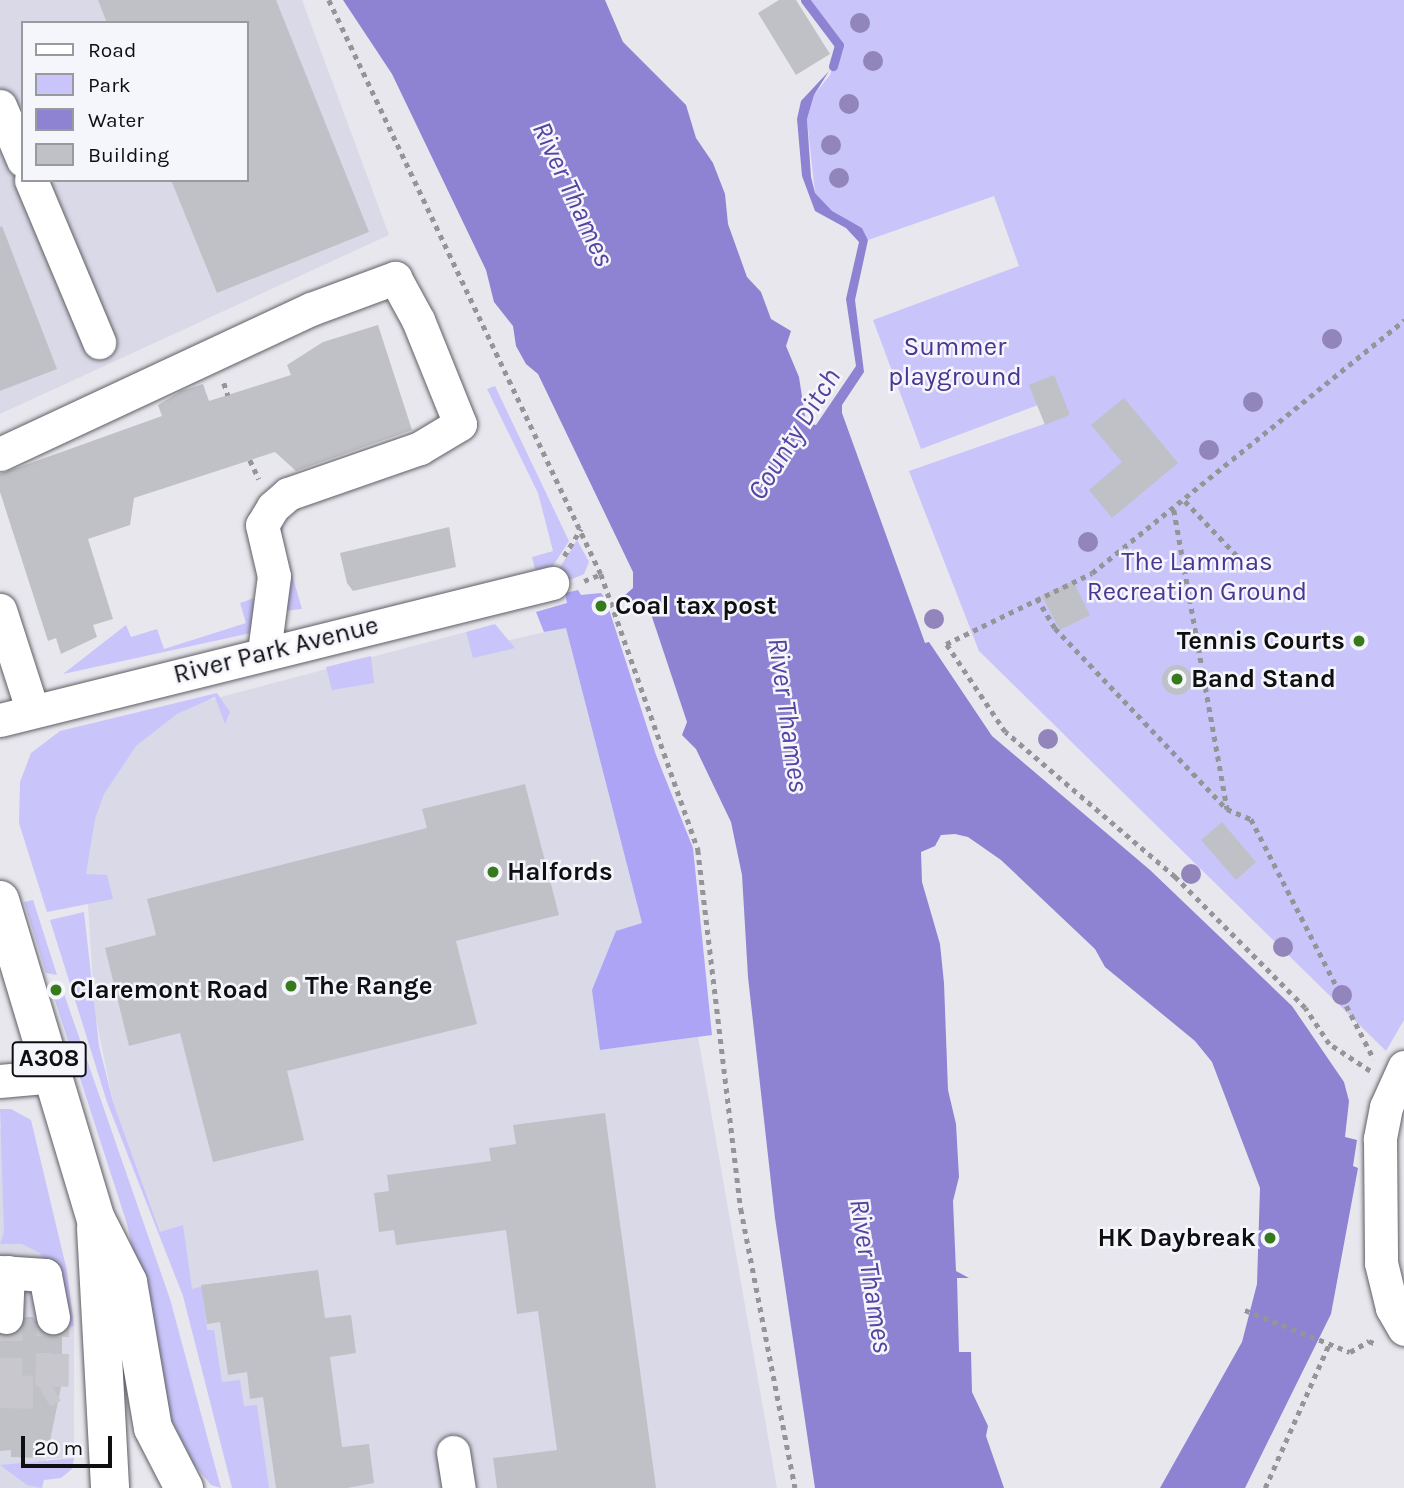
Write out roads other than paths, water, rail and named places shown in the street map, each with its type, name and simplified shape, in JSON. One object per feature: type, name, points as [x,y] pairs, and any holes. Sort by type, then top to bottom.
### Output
[{"type":"main road","name":"A308","points":[[0,900],[96,1219],[128,1282],[153,1428],[184,1488]]},
{"type":"main road","name":"A308","points":[[96,1219],[110,1488]]},
{"type":"street","points":[[0,106],[21,155]]},
{"type":"street","points":[[32,182],[99,342]]},
{"type":"street","points":[[0,454],[311,309],[395,278],[418,320],[460,424],[420,448],[288,494],[262,525],[274,576],[264,652]]},
{"type":"street","name":"River Park Avenue","points":[[0,720],[32,709],[552,583]]},
{"type":"street","points":[[0,610],[32,709]]},
{"type":"street","points":[[1397,1337],[1381,1262],[1380,1139],[1386,1107],[1404,1067]]},
{"type":"street","points":[[0,1081],[55,1076]]},
{"type":"street","points":[[14,1273],[46,1275],[31,1317],[14,1273]]},
{"type":"street","points":[[453,1452],[459,1488]]},
{"type":"water","name":"River Thames","points":[[343,0],[605,0],[623,42],[686,105],[696,138],[713,163],[725,194],[728,224],[747,277],[761,292],[771,319],[791,331],[786,346],[799,377],[806,423],[816,425],[856,366],[846,299],[859,242],[846,228],[815,211],[802,176],[797,119],[801,101],[829,71],[814,95],[807,119],[811,177],[815,193],[832,211],[862,228],[868,240],[855,300],[864,372],[842,405],[842,413],[925,643],[929,642],[992,736],[1150,870],[1292,1006],[1344,1082],[1349,1101],[1345,1137],[1357,1140],[1353,1166],[1358,1168],[1331,1314],[1245,1488],[1160,1488],[1242,1342],[1257,1284],[1260,1188],[1212,1062],[1195,1041],[1105,967],[1095,949],[1001,860],[968,837],[955,834],[941,835],[935,846],[921,852],[922,882],[940,944],[944,983],[948,1090],[956,1124],[959,1177],[953,1201],[956,1271],[969,1278],[957,1278],[959,1352],[971,1352],[972,1392],[988,1426],[986,1436],[1004,1488],[815,1488],[775,1218],[748,977],[742,875],[731,822],[696,749],[682,735],[687,722],[652,617],[640,601],[627,602],[624,596],[633,588],[633,572],[538,374],[526,364],[516,346],[513,326],[494,302],[486,270],[392,74]]},
{"type":"water","points":[[801,0],[822,16],[839,45],[839,55],[830,69],[837,48]]},
{"type":"waterway","name":"County Ditch","points":[[805,0],[839,45],[833,66]]},
{"type":"tunnel","points":[[6,1317],[6,1391]]},
{"type":"tunnel","points":[[0,1391],[42,1392],[52,1386],[53,1317]]},
{"type":"place","name":"Coal tax post","points":[[601,606]]},
{"type":"place","name":"Tennis Courts","points":[[1359,641]]},
{"type":"place","name":"Band Stand","points":[[1177,679]]},
{"type":"place","name":"Halfords","points":[[493,872]]},
{"type":"place","name":"The Range","points":[[291,986]]},
{"type":"place","name":"Claremont Road","points":[[56,990]]},
{"type":"place","name":"HK Daybreak","points":[[1270,1238]]},
{"type":"park label","name":"Summer playground","points":[[955,362]]},
{"type":"park label","name":"The Lammas Recreation Ground","points":[[1197,577]]}]
